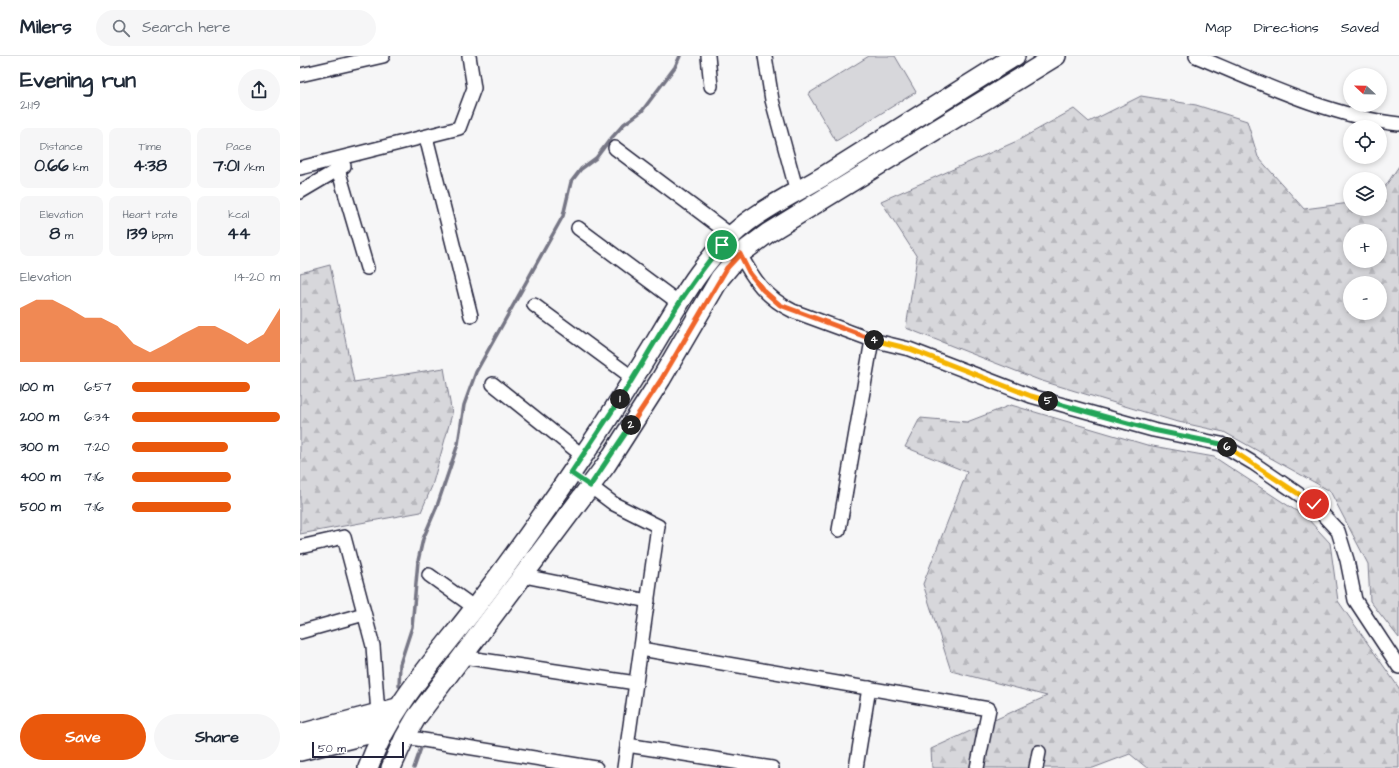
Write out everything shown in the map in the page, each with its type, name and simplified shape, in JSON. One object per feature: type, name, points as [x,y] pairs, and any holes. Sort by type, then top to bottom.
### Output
[{"type":"main road","points":[[300,752],[381,722],[397,708],[475,608],[571,473],[633,378],[679,303],[707,262],[732,236],[759,214],[797,192],[1015,56]]},
{"type":"main road","points":[[391,768],[405,737],[425,705],[463,657],[590,486],[661,380],[720,278],[740,254],[768,233],[1056,56]]},
{"type":"main road","points":[[994,69],[1003,88]]},
{"type":"main road","points":[[571,473],[590,486]]},
{"type":"main road","points":[[300,734],[381,722]]},
{"type":"main road","points":[[368,768],[381,722]]},
{"type":"street","points":[[300,75],[383,56]]},
{"type":"street","points":[[300,168],[459,128],[474,88],[468,56]]},
{"type":"street","points":[[708,56],[711,86]]},
{"type":"street","points":[[765,56],[772,100],[797,192]]},
{"type":"street","points":[[1196,56],[1311,102],[1360,117],[1399,124]]},
{"type":"street","points":[[426,137],[471,316]]},
{"type":"street","points":[[615,148],[732,236]]},
{"type":"street","points":[[300,192],[366,152]]},
{"type":"street","points":[[338,169],[367,268]]},
{"type":"street","points":[[578,228],[679,303]]},
{"type":"street","points":[[740,254],[749,272],[763,290],[780,305],[872,340],[910,349],[1031,396],[1153,430],[1221,444],[1253,463],[1314,504],[1338,531],[1347,560],[1355,600],[1399,667]]},
{"type":"street","points":[[534,305],[633,378]]},
{"type":"street","points":[[839,530],[872,340]]},
{"type":"street","points":[[493,384],[583,456]]},
{"type":"street","points":[[590,486],[614,504],[658,526],[624,768]]},
{"type":"street","points":[[300,547],[344,537],[373,646],[381,722]]},
{"type":"street","points":[[429,575],[475,608]]},
{"type":"street","points":[[524,576],[648,601]]},
{"type":"street","points":[[300,632],[364,614]]},
{"type":"street","points":[[641,649],[989,709],[977,768]]},
{"type":"street","points":[[463,657],[636,684]]},
{"type":"street","points":[[856,768],[869,688]]},
{"type":"street","points":[[405,737],[596,768]]},
{"type":"street","points":[[627,745],[750,766],[772,768]]},
{"type":"street","points":[[1036,768],[1039,752]]},
{"type":"green space","points":[[869,56],[895,56],[916,92],[836,141],[808,94]]},
{"type":"green space","points":[[1141,96],[1196,105],[1247,121],[1258,157],[1304,209],[1343,204],[1343,216],[1387,216],[1387,184],[1399,166],[1399,638],[1370,601],[1368,564],[1330,491],[1224,432],[1174,421],[1039,380],[906,328],[917,257],[881,201],[1017,141],[1074,109],[1089,122]]},
{"type":"green space","points":[[330,265],[354,382],[444,368],[452,414],[432,486],[421,512],[300,534],[300,273]]},
{"type":"green space","points":[[1011,405],[1147,445],[1214,457],[1307,518],[1330,543],[1338,601],[1399,688],[1399,768],[1147,768],[1130,754],[1093,768],[932,768],[931,749],[1047,696],[951,671],[923,584],[967,472],[905,447],[920,418],[967,422]]},
{"type":"waterway","points":[[399,686],[400,664],[412,627],[418,561],[423,539],[437,506],[458,444],[464,405],[476,372],[563,216],[571,182],[581,169],[596,158],[624,124],[642,111],[675,67],[680,56]]},
{"type":"waterway","points":[[414,768],[422,745]]},
{"type":"route","points":[[722,245],[694,280],[571,473],[590,486],[661,380],[720,278],[730,264],[740,254],[749,272],[763,290],[780,305],[793,311],[872,340],[910,349],[1031,396],[1153,430],[1221,444],[1253,463],[1314,504]]}]
